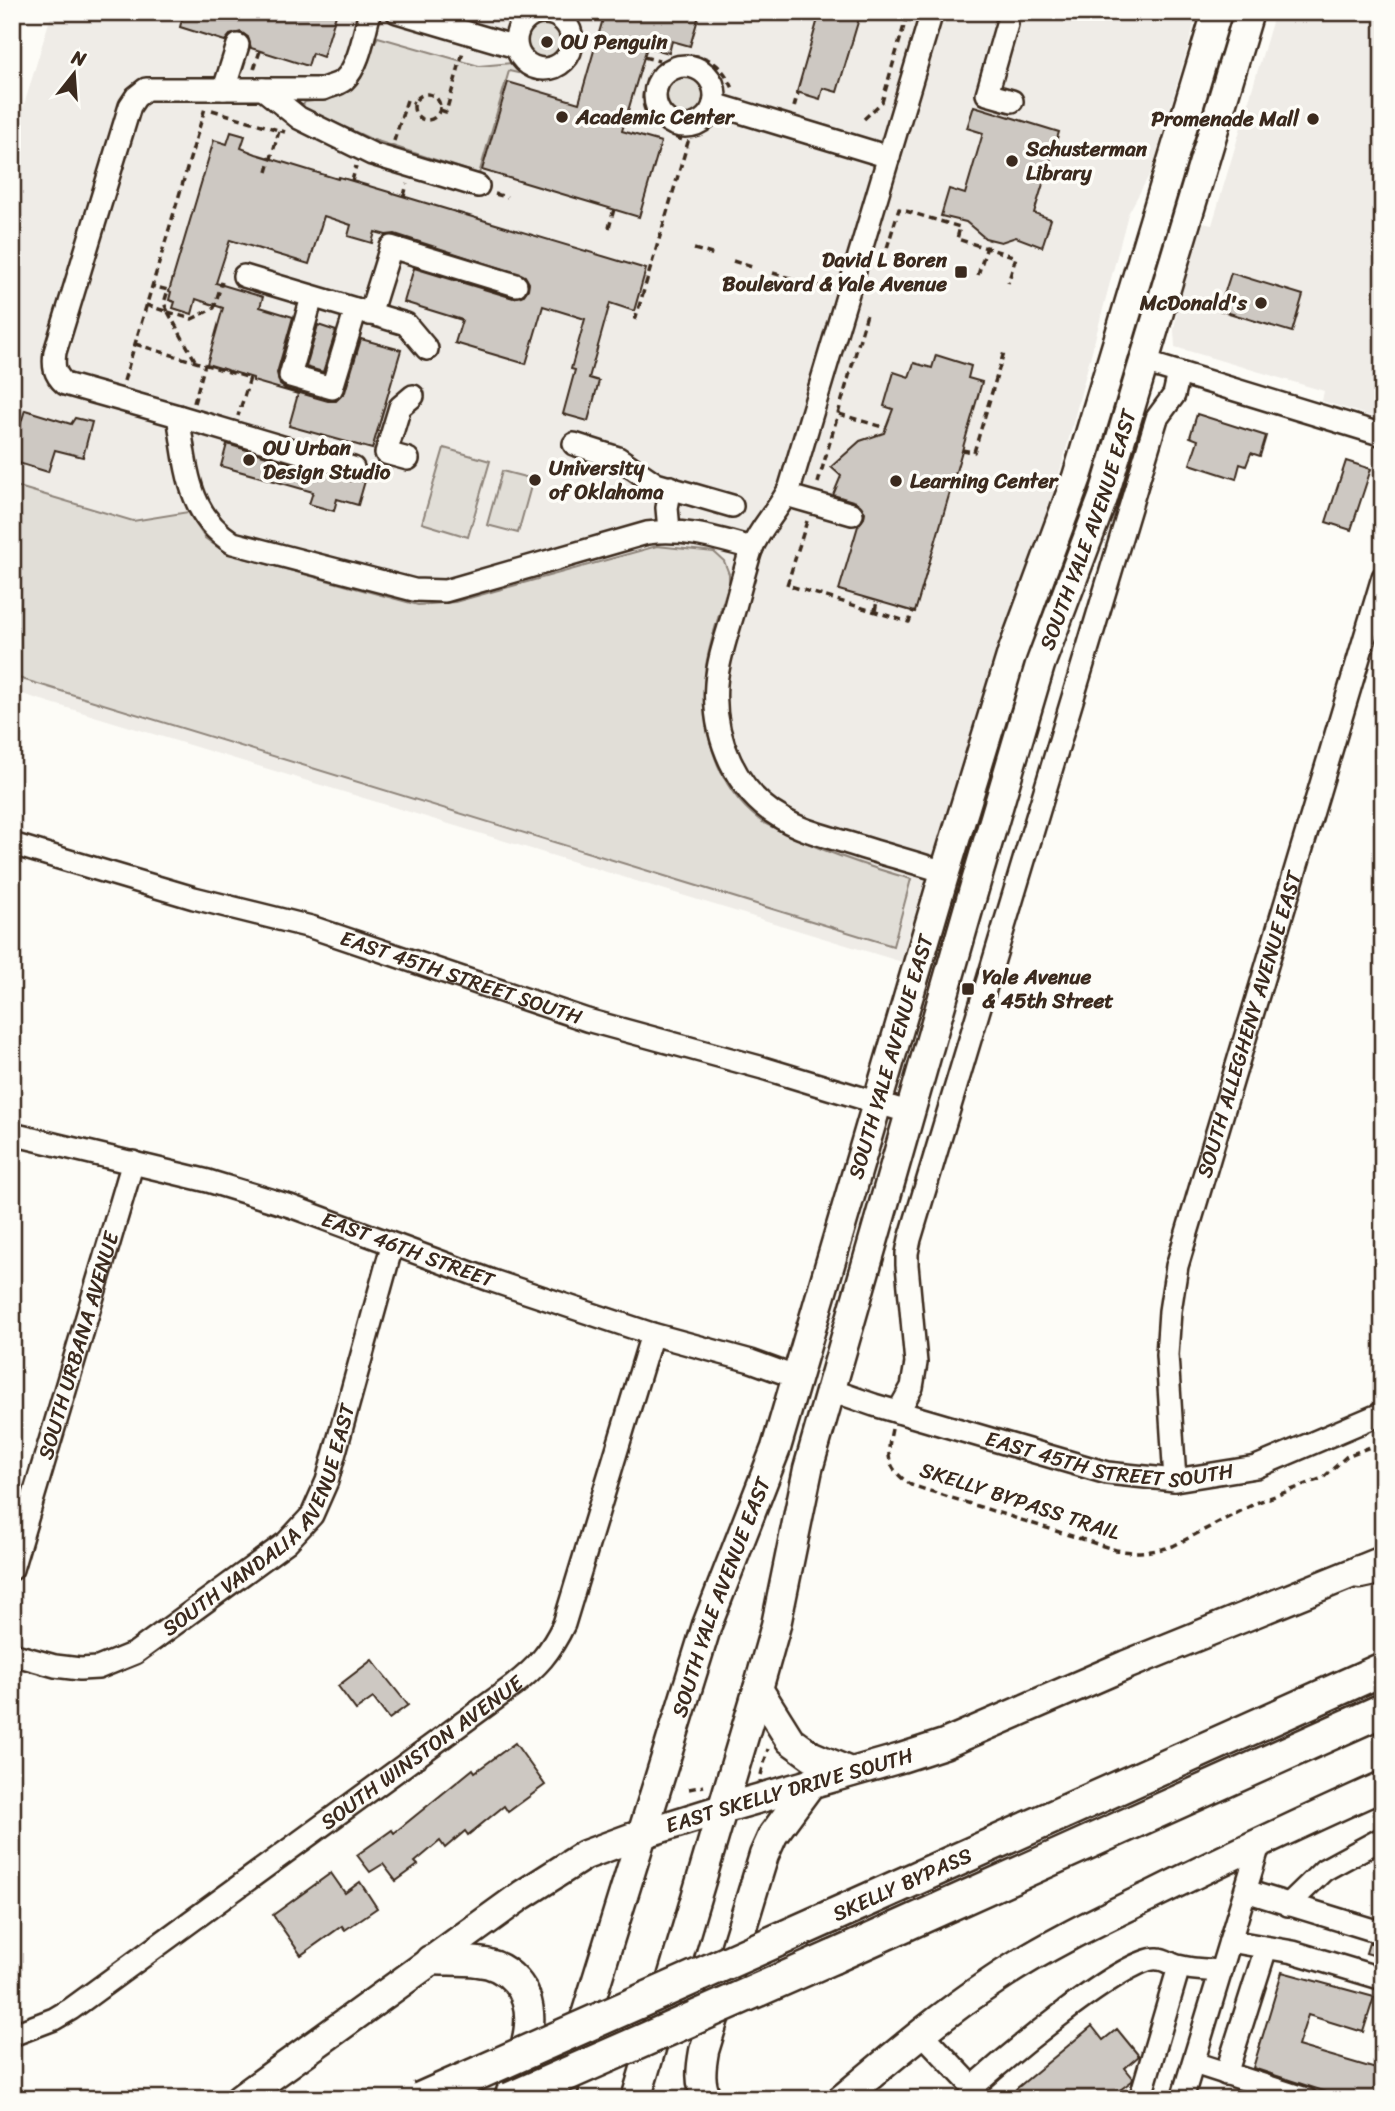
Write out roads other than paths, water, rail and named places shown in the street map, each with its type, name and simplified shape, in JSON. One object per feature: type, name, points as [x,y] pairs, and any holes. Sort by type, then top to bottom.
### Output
[{"type":"highway","name":"SKELLY BYPASS","points":[[421,2099],[1383,1669]]},
{"type":"highway","name":"SKELLY BYPASS","points":[[509,2099],[1383,1710]]},
{"type":"main road","name":"SOUTH YALE AVENUE EAST","points":[[560,2099],[714,1605],[762,1489],[798,1378],[945,872],[1012,653],[1077,477],[1217,12]]},
{"type":"main road","name":"SOUTH YALE AVENUE EAST","points":[[636,2099],[776,1625],[808,1469],[976,881],[1040,665],[1103,498],[1248,12]]},
{"type":"main road","points":[[1115,351],[1144,362]]},
{"type":"main road","points":[[945,872],[976,881]]},
{"type":"main road","points":[[798,1378],[831,1390]]},
{"type":"main road","name":"EAST SKELLY DRIVE SOUTH","points":[[240,2099],[430,1960],[556,1872],[585,1855],[722,1809],[944,1744],[1126,1664],[1375,1567]]},
{"type":"main road","points":[[758,1689],[790,1740],[812,1756],[850,1772]]},
{"type":"main road","points":[[707,2099],[700,2073],[704,2051],[764,1855],[773,1835],[812,1782]]},
{"type":"main road","points":[[842,2099],[922,2033],[993,1981],[1038,1953],[1260,1842],[1383,1786]]},
{"type":"main road","points":[[430,1960],[492,1965],[504,1970],[522,1989],[528,2002],[530,2027],[509,2099]]},
{"type":"street","points":[[353,468],[185,412],[65,384],[53,366],[130,106],[136,97],[146,89],[323,89],[343,81],[355,61],[370,12]]},
{"type":"street","points":[[397,12],[516,47]]},
{"type":"street","points":[[932,12],[786,495],[752,548],[722,651],[716,684],[716,714],[729,762],[762,805],[783,819],[814,833],[945,872]]},
{"type":"street","points":[[540,13],[557,14],[567,26],[572,39],[569,53],[560,64],[547,69],[533,67],[522,58],[516,47],[517,32],[527,18],[540,13]]},
{"type":"street","points":[[1007,24],[987,94],[1012,102]]},
{"type":"street","points":[[230,89],[244,46]]},
{"type":"street","points":[[263,89],[299,118],[372,153],[478,186]]},
{"type":"street","points":[[708,112],[888,157]]},
{"type":"street","points":[[312,296],[290,376],[332,388],[391,247],[516,285]]},
{"type":"street","points":[[244,276],[406,324],[426,349]]},
{"type":"street","points":[[1144,362],[1383,435]]},
{"type":"street","name":"SOUTH YALE AVENUE EAST","points":[[898,1412],[912,1387],[916,1363],[908,1280],[908,1246],[1157,418],[1174,395],[1179,373]]},
{"type":"street","points":[[408,459],[386,453],[400,407],[413,396]]},
{"type":"street","points":[[185,412],[189,482],[201,511],[216,532],[233,543],[414,590],[446,591],[647,533],[669,530],[704,534],[752,548]]},
{"type":"street","points":[[574,444],[618,458],[656,484],[732,506]]},
{"type":"street","points":[[669,530],[667,508],[671,487]]},
{"type":"street","points":[[786,495],[852,514]]},
{"type":"street","name":"SOUTH ALLEGHENY AVENUE EAST","points":[[1175,1480],[1167,1355],[1177,1266],[1383,577]]},
{"type":"street","name":"EAST 45TH STREET SOUTH","points":[[12,844],[194,898],[311,927],[587,1020],[763,1068],[911,1113]]},
{"type":"street","name":"EAST 46TH STREET","points":[[12,1134],[208,1181],[290,1206],[392,1246],[652,1334],[760,1364],[798,1378]]},
{"type":"street","name":"SOUTH URBANA AVENUE","points":[[12,1569],[134,1162]]},
{"type":"street","name":"SOUTH VANDALIA AVENUE EAST","points":[[12,1654],[55,1666],[80,1669],[98,1668],[135,1653],[287,1542],[312,1515],[327,1480],[392,1246]]},
{"type":"street","name":"SOUTH WINSTON AVENUE","points":[[12,2035],[54,2019],[71,2008],[539,1665],[553,1648],[572,1602],[652,1334]]},
{"type":"street","name":"EAST 45TH STREET SOUTH","points":[[831,1390],[1107,1473],[1175,1480],[1256,1467],[1383,1413]]},
{"type":"street","points":[[1288,1905],[1324,1870],[1383,1838]]},
{"type":"street","points":[[1182,2099],[1260,1842]]},
{"type":"street","points":[[1245,1891],[1373,1930]]},
{"type":"street","points":[[1230,1941],[1293,1952],[1383,1979]]},
{"type":"street","points":[[1226,2074],[1266,1948]]},
{"type":"street","points":[[922,2033],[971,2093],[1041,2030],[1103,1984],[1141,1962],[1157,1958],[1179,1967],[1221,1971]]},
{"type":"street","points":[[1140,2099],[1179,1967]]},
{"type":"street","points":[[1194,2063],[1306,2099]]},
{"type":"place","name":"OU Penguin","points":[[547,42]]},
{"type":"place","name":"Academic Center","points":[[562,117]]},
{"type":"place","name":"Promenade Mall","points":[[1313,119]]},
{"type":"place","name":"Schusterman Library","points":[[1012,161]]},
{"type":"place","name":"David L Boren Boulevard & Yale Avenue","points":[[961,272]]},
{"type":"place","name":"McDonald's","points":[[1261,303]]},
{"type":"place","name":"OU Urban Design Studio","points":[[249,460]]},
{"type":"place","name":"University of Oklahoma","points":[[535,480]]},
{"type":"place","name":"Learning Center","points":[[896,481]]},
{"type":"place","name":"Yale Avenue & 45th Street","points":[[968,989]]}]
